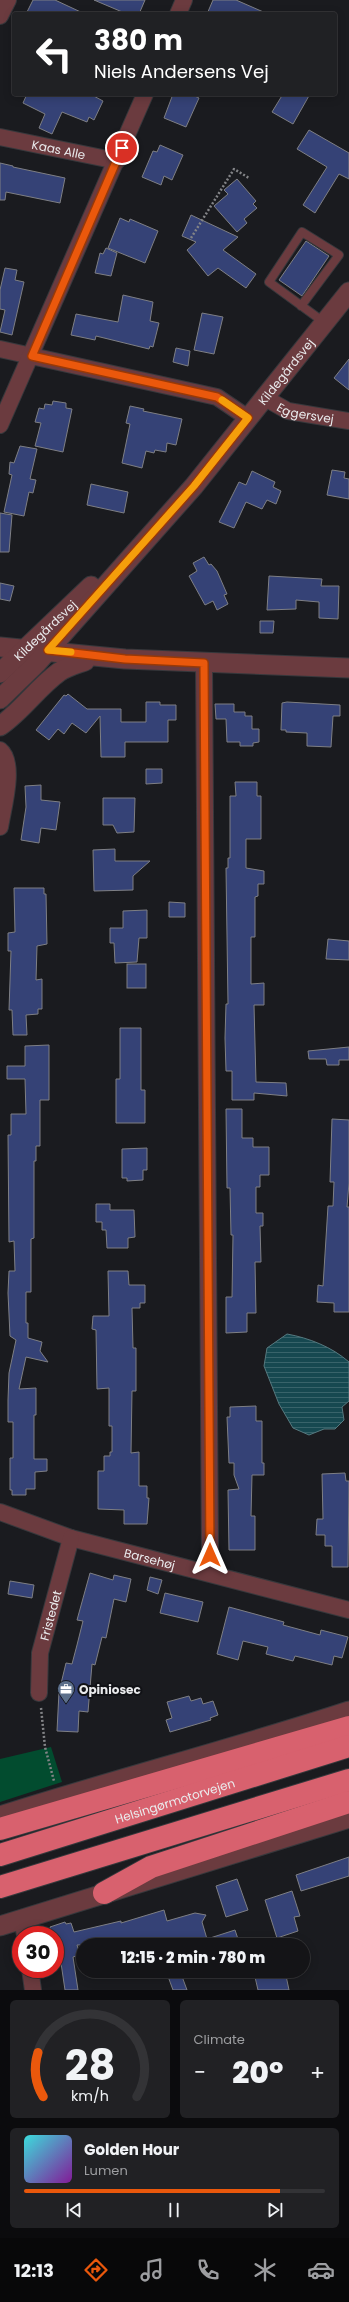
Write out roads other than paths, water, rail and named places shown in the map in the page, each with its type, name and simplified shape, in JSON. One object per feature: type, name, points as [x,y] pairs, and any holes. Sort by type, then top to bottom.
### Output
[{"type":"highway","points":[[0,1829],[349,1727]]},
{"type":"highway","name":"Helsingørmotorvejen","points":[[0,1855],[349,1746]]},
{"type":"highway","points":[[0,1887],[349,1780]]},
{"type":"highway","points":[[104,1893],[151,1867],[349,1802]]},
{"type":"street","points":[[0,16],[8,0]]},
{"type":"street","points":[[179,12],[184,0]]},
{"type":"street","points":[[0,425],[32,356],[144,96]]},
{"type":"street","name":"Kaas Alle","points":[[0,137],[117,161]]},
{"type":"street","name":"Kildegårdsvej","points":[[0,700],[42,657],[160,523],[265,398],[349,292]]},
{"type":"street","points":[[0,349],[217,397],[248,418]]},
{"type":"street","name":"Eggersvej","points":[[265,398],[288,411],[349,422]]},
{"type":"street","name":"Kildegårdsvej","points":[[4,666],[160,523]]},
{"type":"street","points":[[0,647],[25,648],[42,657],[85,661],[125,659]]},
{"type":"street","points":[[4,666],[42,657],[349,668]]},
{"type":"street","points":[[0,726],[14,717],[39,690],[60,671],[85,661]]},
{"type":"street","points":[[204,663],[210,1555],[207,1572]]},
{"type":"street","points":[[0,750],[5,754],[9,767],[0,827]]},
{"type":"street","name":"Barsehøj","points":[[0,1512],[71,1538],[349,1610]]},
{"type":"street","name":"Fristedet","points":[[39,1693],[40,1653],[71,1538]]},
{"type":"street","points":[[0,1816],[59,1797],[265,1739],[349,1711]]},
{"type":"street","points":[[26,1926],[104,1893],[349,1818]]},
{"type":"street","points":[[0,1926],[12,1926]]},
{"type":"street","points":[[31,1978],[33,1990]]},
{"type":"lane","points":[[301,306],[339,255],[302,232],[269,282],[301,306],[325,324]]},
{"type":"water","points":[[287,1334],[320,1344],[349,1362],[349,1401],[342,1407],[344,1420],[335,1429],[324,1429],[309,1435],[293,1428],[279,1404],[264,1366],[267,1348]]},
{"type":"place","name":"Opiniosec","points":[[66,1704]]}]
